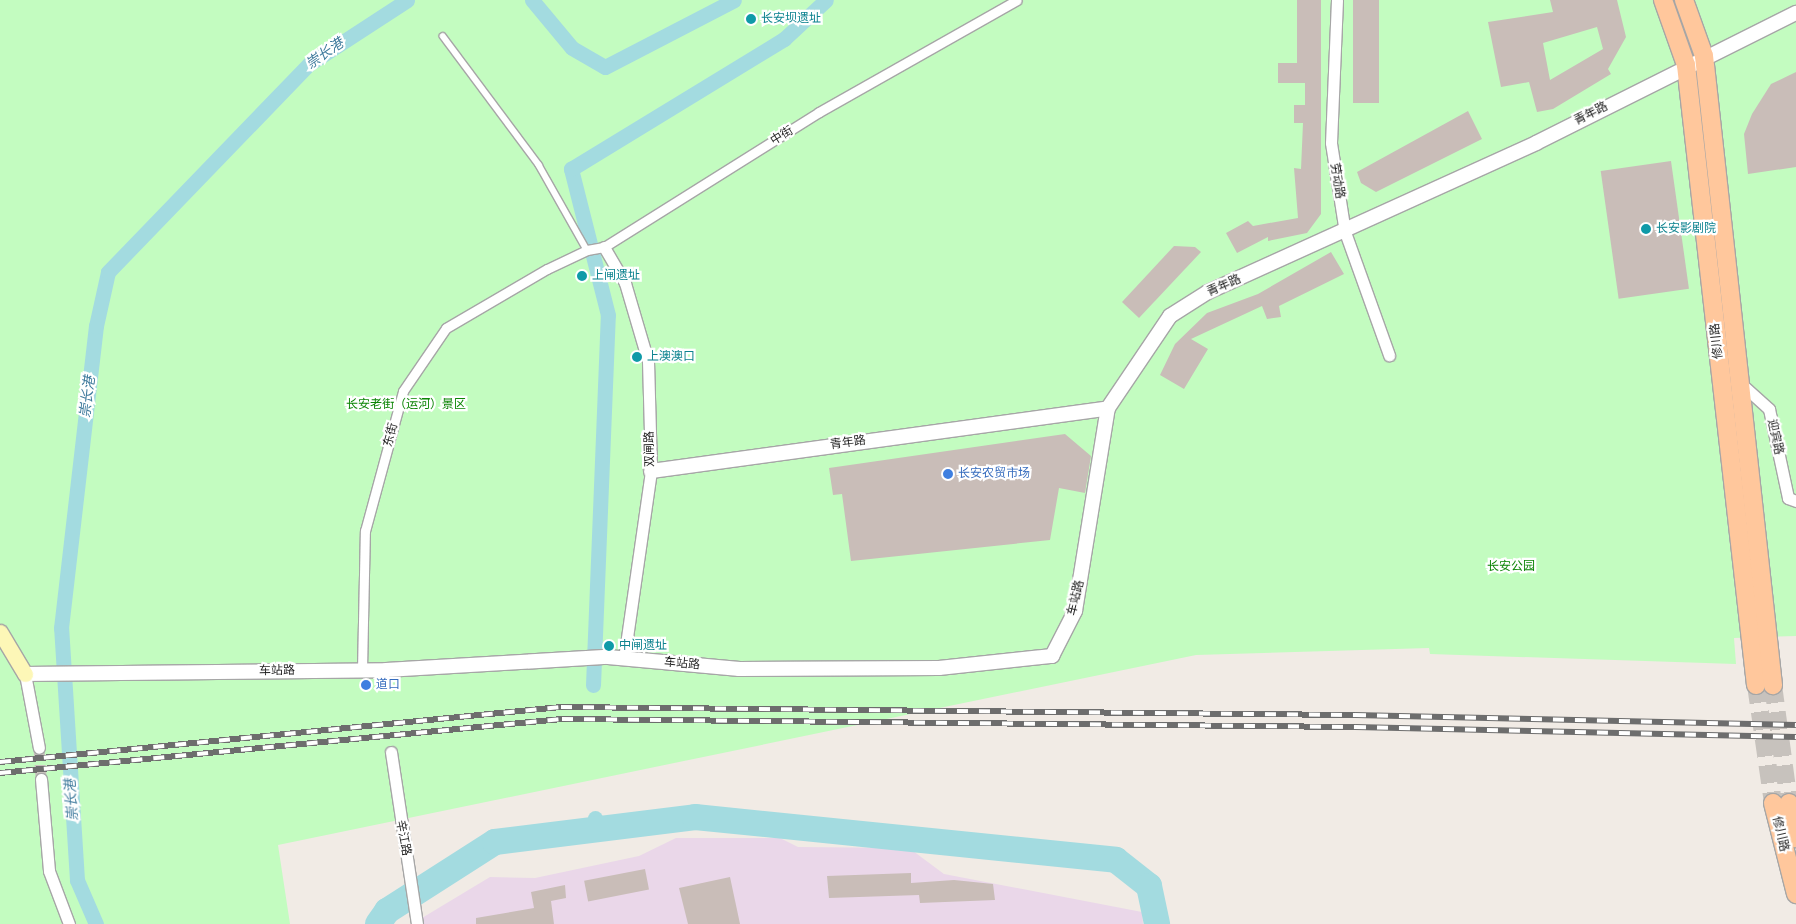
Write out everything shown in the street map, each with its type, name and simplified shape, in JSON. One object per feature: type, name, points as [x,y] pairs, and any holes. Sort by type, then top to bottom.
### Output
[{"type":"main road","name":"修川路","points":[[1663,0],[1686,65],[1765,685],[1738,381],[1704,56],[1684,0]]},
{"type":"main road","points":[[0,632],[29,674]]},
{"type":"main road","name":"修川路","points":[[1796,838],[1781,803],[1796,894]]},
{"type":"street","name":"中街","points":[[547,269],[588,250],[603,248],[819,112],[1017,0]]},
{"type":"street","name":"劳动路","points":[[1337,0],[1331,143],[1345,232],[1389,354]]},
{"type":"street","name":"青年路","points":[[651,471],[1108,408],[1170,316],[1208,292],[1345,232],[1536,143],[1704,56],[1796,13]]},
{"type":"street","name":"双闸路","points":[[603,248],[625,283],[648,362],[651,471],[624,659]]},
{"type":"street","name":"东街","points":[[362,670],[364,531],[403,391],[446,328],[547,269]]},
{"type":"street","name":"迎宾路","points":[[1738,381],[1769,409],[1788,498],[1796,501]]},
{"type":"street","name":"车站路","points":[[29,674],[95,675],[362,670],[608,658],[739,669],[939,668],[1052,656],[1075,611],[1108,408]]},
{"type":"street","points":[[29,674],[39,748]]},
{"type":"street","name":"辛江路","points":[[391,752],[417,924]]},
{"type":"street","points":[[42,779],[49,871],[69,924]]},
{"type":"lane","points":[[443,36],[538,165],[588,250]]},
{"type":"shaded area","points":[[676,838],[780,838],[798,847],[909,848],[944,874],[1142,912],[1143,924],[412,924],[490,877],[535,878],[639,856]]},
{"type":"green space","name":"长安老街（运河）景区","points":[[0,0],[1796,0],[1796,636],[1734,638],[1736,664],[1430,654],[1429,648],[1196,655],[278,845],[290,924],[0,924]]},
{"type":"building","points":[[1297,0],[1321,0],[1321,214],[1307,233],[1268,241],[1268,237],[1237,253],[1226,233],[1248,221],[1253,226],[1298,218],[1294,168],[1301,169],[1303,123],[1294,123],[1294,105],[1305,105],[1305,83],[1278,83],[1278,63],[1297,63]]},
{"type":"building","points":[[1353,0],[1379,0],[1379,103],[1353,103]]},
{"type":"building","points":[[1550,0],[1617,0],[1626,37],[1608,69],[1611,74],[1553,109],[1537,112],[1529,82],[1501,87],[1488,22],[1553,12]],"holes":[[[1597,27],[1603,49],[1550,80],[1543,43]]]},
{"type":"building","points":[[1796,72],[1796,167],[1748,174],[1744,134],[1752,114],[1771,84]]},
{"type":"building","points":[[1468,111],[1482,139],[1376,192],[1361,183],[1357,172]]},
{"type":"building","name":"长安影剧院","points":[[1671,161],[1689,289],[1619,299],[1601,171]]},
{"type":"building","points":[[1174,246],[1195,247],[1201,252],[1139,318],[1122,302]]},
{"type":"building","points":[[1331,252],[1344,274],[1279,306],[1281,317],[1267,319],[1262,306],[1191,339],[1208,349],[1184,389],[1160,375],[1175,344],[1207,313],[1258,294]]},
{"type":"building","points":[[1065,434],[1091,456],[1085,493],[1059,488],[1050,540],[851,561],[842,494],[833,495],[829,468]]},
{"type":"building","points":[[645,869],[649,890],[588,901],[584,881]]},
{"type":"building","points":[[911,873],[911,883],[954,880],[993,884],[995,900],[920,903],[919,895],[829,898],[827,876]]},
{"type":"building","points":[[730,877],[740,924],[688,924],[679,888]]},
{"type":"building","points":[[565,885],[566,898],[551,901],[554,924],[476,924],[476,918],[534,908],[531,892]]},
{"type":"waterway","name":"崇长港","points":[[96,924],[77,880],[61,628],[96,326],[108,272],[309,64],[407,0]]},
{"type":"waterway","points":[[532,0],[572,48],[605,67],[734,0]]},
{"type":"waterway","points":[[593,685],[608,315],[571,169],[784,39],[826,0]]},
{"type":"waterway","points":[[378,924],[387,911],[495,842],[695,817],[1116,860],[1149,886],[1157,924]]},
{"type":"waterway","points":[[595,818],[595,830]]},
{"type":"tunnel","points":[[1756,685],[1773,803]]},
{"type":"tunnel","points":[[1773,685],[1789,803]]},
{"type":"tunnel","points":[[39,748],[41,779]]},
{"type":"railway","points":[[0,762],[561,707],[1355,715],[1796,725]]},
{"type":"railway","points":[[0,773],[562,719],[1355,727],[1796,737]]},
{"type":"place","name":"长安坝遗址","points":[[751,19]]},
{"type":"place","name":"长安影剧院","points":[[1646,229]]},
{"type":"place","name":"上闸遗址","points":[[582,276]]},
{"type":"place","name":"上澳澳口","points":[[637,357]]},
{"type":"place","name":"长安农贸市场","points":[[948,474]]},
{"type":"place","name":"中闸遗址","points":[[609,646]]},
{"type":"place","name":"道口","points":[[366,685]]},
{"type":"park label","name":"长安公园","points":[[1511,567]]}]
